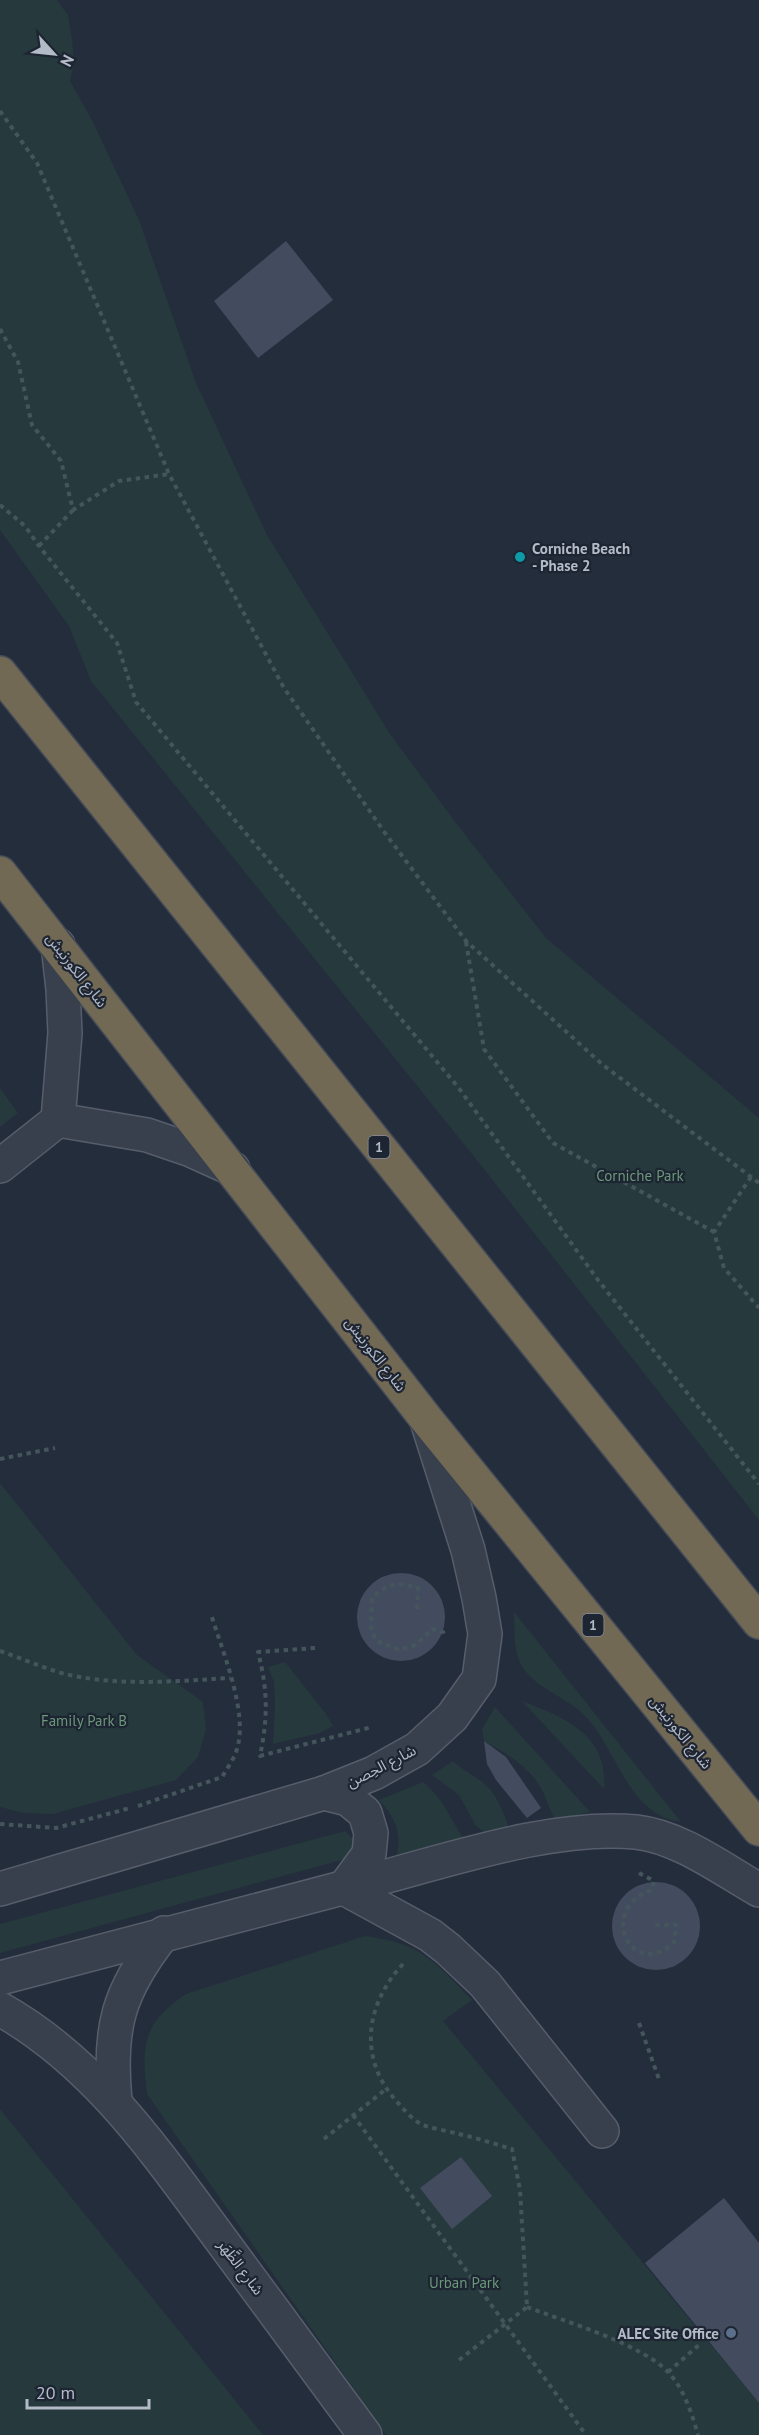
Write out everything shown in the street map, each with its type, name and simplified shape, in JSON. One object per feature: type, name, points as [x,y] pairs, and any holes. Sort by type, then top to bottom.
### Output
[{"type":"highway","name":"1","points":[[0,673],[759,1622]]},
{"type":"highway","name":"شارع الكورنيش","points":[[0,873],[427,1420],[759,1829]]},
{"type":"street","points":[[0,1166],[58,1120],[65,1033],[58,945]]},
{"type":"street","points":[[58,1120],[147,1135],[191,1150],[233,1169]]},
{"type":"street","name":"شارع الحِصن","points":[[0,1889],[324,1792],[374,1773],[417,1749],[452,1718],[479,1679],[485,1634],[468,1550],[427,1420]]},
{"type":"street","points":[[324,1792],[348,1799],[365,1813],[371,1833],[369,1854],[344,1888]]},
{"type":"street","points":[[0,1978],[164,1933],[534,1838],[609,1831],[638,1833],[688,1850],[759,1890]]},
{"type":"street","points":[[0,1864],[31,1881]]},
{"type":"street","points":[[344,1888],[430,1935],[448,1948],[485,1984],[602,2131]]},
{"type":"street","points":[[115,2101],[111,2065],[114,2029],[124,1994],[141,1962],[164,1933]]},
{"type":"street","name":"شارع الظَّهَر","points":[[0,2009],[43,2037],[80,2067],[115,2101],[365,2435]]},
{"type":"path","points":[[0,111],[37,163],[169,474],[284,688],[385,833],[466,941],[603,1065],[759,1183]]},
{"type":"path","points":[[0,329],[18,362],[32,425],[61,461],[73,510]]},
{"type":"path","points":[[39,546],[73,510],[119,481],[169,474]]},
{"type":"path","points":[[0,505],[25,526],[117,643],[136,702],[458,1088],[598,1280],[759,1484]]},
{"type":"path","points":[[466,941],[484,1049],[554,1143],[714,1232],[724,1268],[759,1308]]},
{"type":"path","points":[[714,1232],[751,1177]]},
{"type":"path","points":[[0,1459],[55,1448]]},
{"type":"path","points":[[417,1609],[418,1588],[402,1583],[386,1586],[372,1598],[371,1630],[377,1641],[399,1650],[416,1645],[432,1629],[443,1632]]},
{"type":"path","points":[[0,1824],[56,1828],[135,1807],[222,1777],[236,1751],[240,1720],[211,1614]]},
{"type":"path","points":[[315,1648],[258,1652],[267,1700],[266,1729],[260,1756],[372,1727]]},
{"type":"path","points":[[0,1651],[73,1676],[121,1682],[230,1678]]},
{"type":"path","points":[[654,1881],[652,1890],[642,1893],[629,1908],[622,1925],[624,1939],[637,1951],[655,1954],[664,1951],[674,1943],[676,1925],[655,1925]]},
{"type":"path","points":[[430,1935],[399,1968],[386,1986],[373,2016],[369,2038],[374,2063],[386,2089],[405,2110],[423,2124],[512,2149],[520,2190],[527,2307]]},
{"type":"path","points":[[639,2023],[660,2082]]},
{"type":"path","points":[[324,2139],[386,2089]]},
{"type":"path","points":[[353,2115],[586,2435]]},
{"type":"path","points":[[459,2360],[527,2307]]},
{"type":"path","points":[[527,2307],[624,2344],[668,2372],[682,2393],[698,2435]]},
{"type":"path","points":[[668,2372],[699,2345]]},
{"type":"green space","name":"Corniche Park","points":[[0,0],[57,0],[68,15],[74,62],[70,81],[92,120],[139,220],[196,383],[267,535],[390,734],[546,938],[759,1118],[759,1520],[484,1169],[91,681],[69,626],[0,530]]},
{"type":"green space","points":[[0,1088],[18,1113],[0,1127]]},
{"type":"green space","name":"Family Park B","points":[[0,1483],[137,1655],[203,1702],[206,1729],[198,1757],[176,1780],[53,1814],[24,1813],[0,1807]]},
{"type":"green space","points":[[514,1612],[681,1822],[663,1817],[648,1807],[636,1795],[586,1717],[572,1705],[540,1685],[527,1673],[517,1652]]},
{"type":"green space","points":[[285,1662],[333,1726],[320,1733],[273,1744],[274,1682],[268,1667]]},
{"type":"green space","points":[[522,1701],[554,1714],[581,1731],[599,1755],[604,1789]]},
{"type":"green space","points":[[495,1707],[590,1812],[556,1820],[542,1790],[531,1774],[509,1756],[484,1741],[482,1729]]},
{"type":"green space","points":[[453,1761],[487,1786],[499,1804],[510,1831],[490,1837],[476,1826],[459,1795],[432,1775]]},
{"type":"green space","points":[[423,1782],[442,1803],[467,1844],[393,1866],[398,1848],[397,1831],[391,1815],[379,1800]]},
{"type":"green space","points":[[345,1831],[353,1839],[354,1849],[349,1858],[0,1953],[0,1924]]},
{"type":"green space","name":"Urban Park","points":[[365,1936],[400,1943],[425,1956],[472,2000],[443,2021],[759,2403],[759,2435],[386,2435],[147,2094],[145,2077],[145,2049],[153,2025],[172,2004],[186,1994]]},
{"type":"green space","points":[[0,2109],[263,2435],[0,2435]]},
{"type":"building","points":[[286,241],[333,300],[258,358],[214,301]]},
{"type":"building","points":[[401,1573],[418,1577],[432,1586],[441,1600],[445,1617],[441,1634],[432,1648],[418,1657],[401,1661],[384,1657],[370,1648],[361,1634],[357,1617],[361,1600],[370,1586],[384,1577]]},
{"type":"building","points":[[484,1741],[506,1757],[541,1808],[527,1818],[496,1780],[487,1764]]},
{"type":"building","points":[[656,1882],[673,1886],[687,1895],[696,1909],[700,1926],[696,1943],[687,1957],[673,1966],[656,1970],[639,1966],[625,1957],[616,1943],[612,1926],[616,1909],[625,1895],[639,1886]]},
{"type":"building","points":[[461,2157],[492,2196],[452,2229],[420,2188]]},
{"type":"building","name":"ALEC Site Office","points":[[724,2198],[759,2243],[759,2403],[645,2263]]},
{"type":"place","name":"Corniche Beach - Phase 2","points":[[520,557]]},
{"type":"place","name":"ALEC Site Office","points":[[731,2333]]}]
